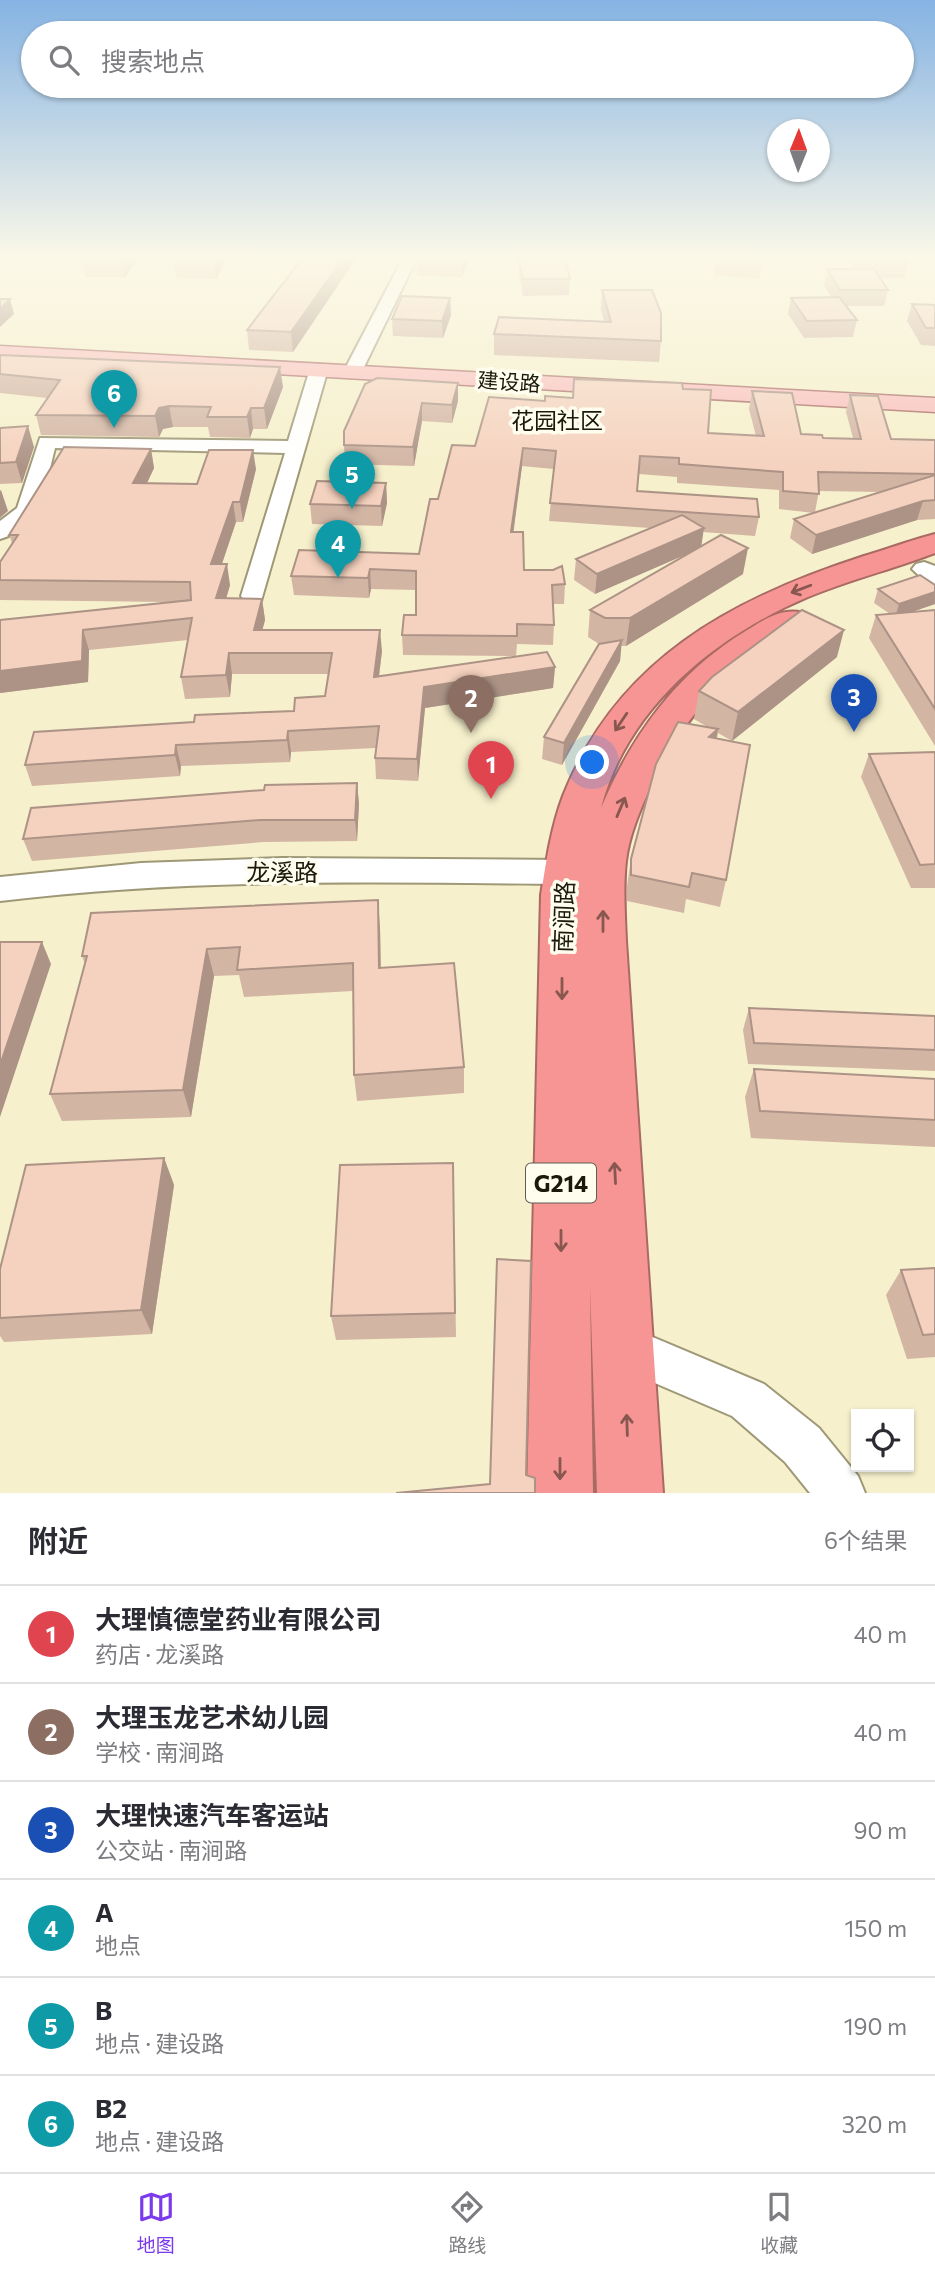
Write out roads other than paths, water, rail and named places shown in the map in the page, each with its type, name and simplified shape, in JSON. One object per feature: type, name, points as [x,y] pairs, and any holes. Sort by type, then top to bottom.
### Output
[{"type":"highway","name":"南涧路","points":[[560,1493],[584,873],[617,817],[660,727],[699,681],[735,652],[789,621],[927,562]]},
{"type":"highway","name":"南涧路","points":[[584,873],[603,941],[630,1493]]},
{"type":"main road","name":"建设路","points":[[0,350],[935,402]]},
{"type":"main road","name":"建设路","points":[[0,350],[755,397],[935,402]]},
{"type":"street","points":[[355,368],[374,330]]},
{"type":"street","points":[[253,596],[319,369]]},
{"type":"street","points":[[0,532],[27,510],[47,442],[296,447]]},
{"type":"street","name":"龙溪路","points":[[0,889],[108,877],[213,871],[584,873]]},
{"type":"street","points":[[624,1347],[748,1400],[803,1445],[841,1493]]},
{"type":"place","name":"B2","points":[[114,428]]},
{"type":"place","name":"B","points":[[352,509]]},
{"type":"place","name":"A","points":[[338,578]]},
{"type":"place","name":"大理快速汽车客运站","points":[[854,732]]},
{"type":"place","name":"大理玉龙艺术幼儿园","points":[[471,733]]},
{"type":"place","name":"大理慎德堂药业有限公司","points":[[491,799]]},
{"type":"district","name":"花园社区","points":[[557,420]]}]
